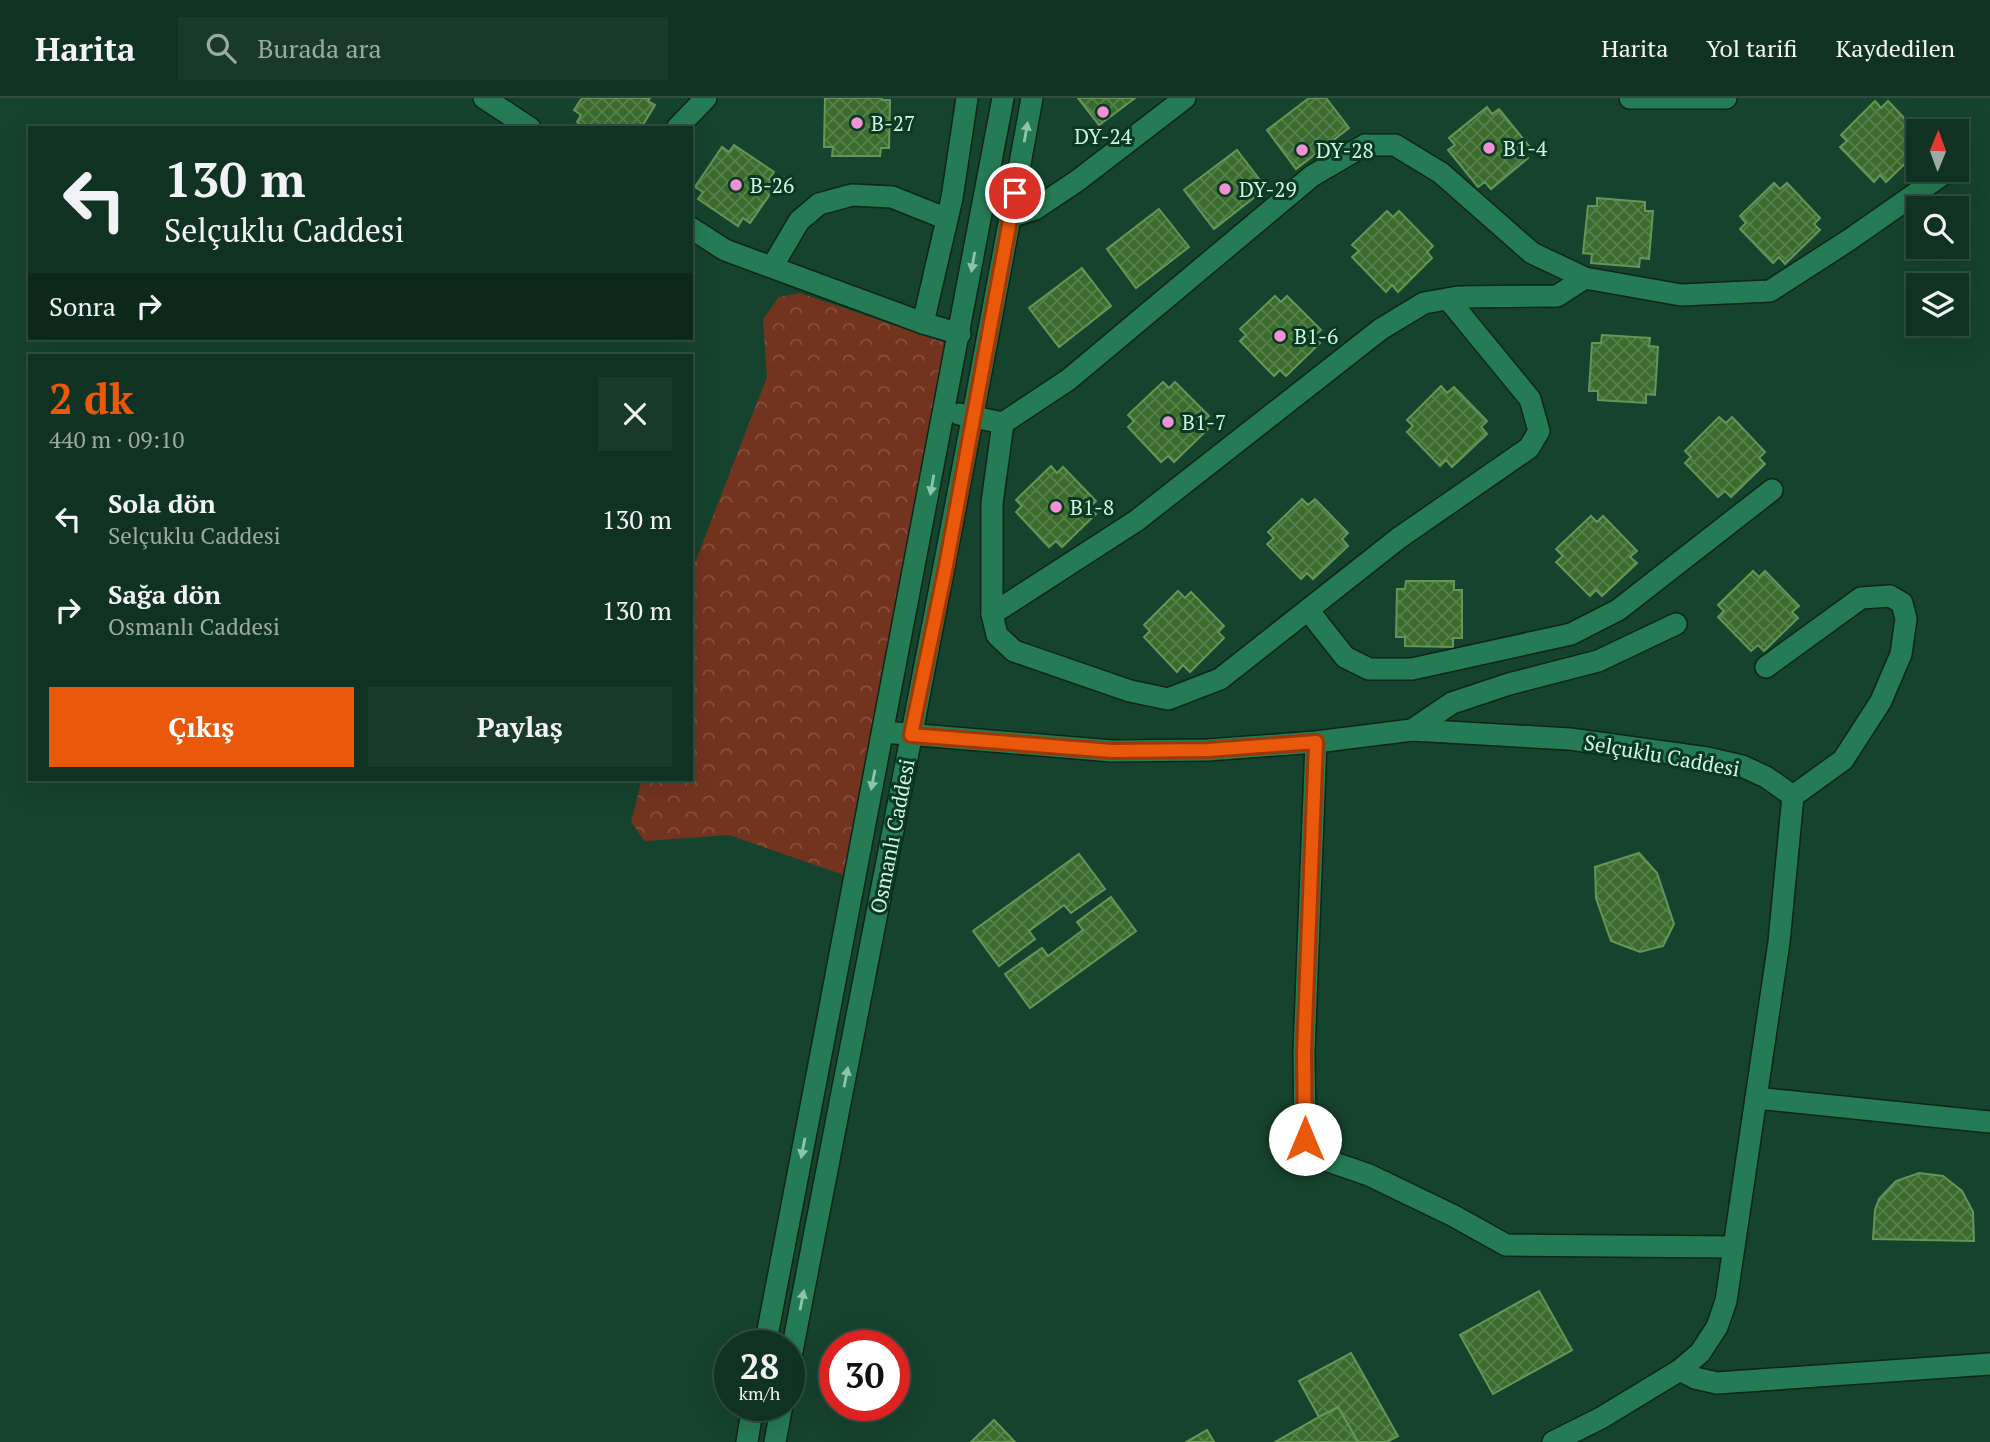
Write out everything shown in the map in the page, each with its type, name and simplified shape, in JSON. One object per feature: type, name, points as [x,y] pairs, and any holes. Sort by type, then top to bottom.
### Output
[{"type":"street","points":[[679,126],[706,98]]},
{"type":"street","points":[[923,323],[947,219],[967,98]]},
{"type":"street","name":"Osmanlı Caddesi","points":[[768,1330],[946,411],[1003,98]]},
{"type":"street","name":"Osmanlı Caddesi","points":[[796,1330],[1032,98]]},
{"type":"street","points":[[1010,217],[1035,209],[1056,195],[1185,98]]},
{"type":"street","points":[[1630,98],[1726,98]]},
{"type":"street","points":[[490,100],[527,126]]},
{"type":"street","points":[[946,411],[1003,423],[1068,380],[1312,176],[1365,145],[1395,145],[1441,173],[1532,253],[1585,278],[1681,295],[1770,291],[1932,182]]},
{"type":"street","points":[[772,267],[799,221],[819,204],[852,195],[892,197],[947,219]]},
{"type":"street","points":[[693,230],[725,250],[960,334]]},
{"type":"street","points":[[992,614],[1136,521],[1381,329],[1424,303],[1448,299],[1557,296],[1585,278]]},
{"type":"street","points":[[1003,423],[992,503],[992,614],[997,635],[1014,651],[1130,691],[1168,699],[1220,679],[1399,538],[1529,448],[1539,431],[1530,399],[1448,299]]},
{"type":"street","points":[[1308,610],[1345,657],[1368,669],[1412,669],[1571,634],[1618,610],[1772,490]]},
{"type":"street","points":[[1553,1442],[1601,1418],[1680,1370],[1700,1353],[1717,1327],[1726,1301],[1779,942],[1793,796],[1843,760],[1881,701],[1901,654],[1906,619],[1902,603],[1890,596],[1861,598],[1766,667]]},
{"type":"street","points":[[1412,730],[1452,703],[1509,684],[1598,661],[1676,624]]},
{"type":"street","name":"Selçuklu Caddesi","points":[[883,732],[1112,751],[1208,750],[1316,742],[1412,730],[1570,739],[1707,758],[1742,766],[1766,777],[1793,796]]},
{"type":"street","points":[[1316,742],[1304,1052],[1305,1139],[1314,1156],[1369,1175],[1454,1216],[1506,1245],[1734,1247]]},
{"type":"street","points":[[1756,1098],[1990,1122]]},
{"type":"street","points":[[1680,1370],[1695,1378],[1717,1384],[1990,1364]]},
{"type":"street","points":[[747,1442],[750,1421]]},
{"type":"street","points":[[775,1442],[779,1421]]},
{"type":"green space","points":[[800,293],[946,343],[844,875],[729,835],[645,841],[631,822],[641,781],[693,781],[693,568],[767,377],[763,319],[779,297]]},
{"type":"building","points":[[582,98],[650,98],[648,101],[655,105],[642,126],[582,126],[577,122],[581,115],[574,110]]},
{"type":"building","name":"B-27","points":[[825,98],[890,100],[889,148],[881,148],[880,156],[832,156],[833,147],[824,147]]},
{"type":"building","name":"DY-24","points":[[1078,98],[1135,98],[1099,125]]},
{"type":"building","name":"DY-28","points":[[1309,98],[1326,98],[1349,128],[1296,169],[1267,130]]},
{"type":"building","points":[[1875,101],[1881,108],[1888,101],[1906,120],[1906,163],[1886,182],[1880,175],[1874,182],[1840,147],[1847,141],[1841,135]]},
{"type":"building","name":"B1-4","points":[[1487,107],[1492,114],[1499,109],[1529,146],[1523,152],[1528,158],[1491,189],[1485,182],[1478,187],[1448,150],[1455,145],[1449,138]]},
{"type":"building","name":"B-26","points":[[734,145],[774,172],[769,179],[777,184],[750,223],[743,218],[738,226],[698,199],[703,192],[695,187],[722,147],[729,152]]},
{"type":"building","name":"DY-29","points":[[1237,150],[1266,188],[1214,229],[1184,190]]},
{"type":"building","points":[[1774,183],[1780,189],[1787,183],[1820,218],[1814,224],[1820,230],[1785,264],[1779,257],[1773,263],[1740,229],[1746,223],[1740,216]]},
{"type":"building","points":[[1597,198],[1645,202],[1645,211],[1653,211],[1649,259],[1640,258],[1639,267],[1591,263],[1592,254],[1583,253],[1588,206],[1597,206]]},
{"type":"building","points":[[1159,209],[1189,247],[1136,288],[1107,249]]},
{"type":"building","points":[[1387,211],[1393,217],[1399,211],[1433,246],[1427,252],[1432,258],[1398,292],[1392,285],[1386,292],[1352,257],[1359,251],[1352,245]]},
{"type":"building","points":[[1082,268],[1111,306],[1059,347],[1029,308]]},
{"type":"building","name":"B1-6","points":[[1275,296],[1281,302],[1287,296],[1321,330],[1314,336],[1320,343],[1286,376],[1280,370],[1274,376],[1240,341],[1246,335],[1240,329]]},
{"type":"building","points":[[1602,335],[1650,338],[1649,346],[1658,347],[1655,395],[1646,394],[1646,403],[1598,400],[1598,391],[1589,391],[1592,343],[1601,343]]},
{"type":"building","name":"B1-7","points":[[1163,382],[1169,388],[1175,382],[1209,416],[1202,422],[1208,429],[1174,462],[1168,456],[1161,462],[1128,427],[1134,421],[1128,415]]},
{"type":"building","points":[[1441,386],[1447,393],[1454,387],[1487,421],[1481,427],[1487,434],[1452,467],[1446,460],[1440,466],[1407,432],[1413,426],[1407,420]]},
{"type":"building","points":[[1719,417],[1726,423],[1732,417],[1765,452],[1759,458],[1765,464],[1731,497],[1725,491],[1718,497],[1685,463],[1691,457],[1685,451]]},
{"type":"building","name":"B1-8","points":[[1051,466],[1057,473],[1063,467],[1096,501],[1090,507],[1096,514],[1062,547],[1056,541],[1049,547],[1016,512],[1022,506],[1016,500]]},
{"type":"building","points":[[1302,499],[1308,505],[1315,499],[1348,533],[1342,539],[1348,546],[1313,579],[1307,573],[1301,579],[1267,544],[1274,538],[1268,532]]},
{"type":"building","points":[[1591,516],[1597,522],[1603,516],[1637,551],[1630,557],[1637,563],[1602,596],[1596,590],[1590,596],[1556,562],[1563,556],[1556,549]]},
{"type":"building","points":[[1753,571],[1759,577],[1765,571],[1799,606],[1792,612],[1798,618],[1764,651],[1758,645],[1751,651],[1718,617],[1724,611],[1718,605]]},
{"type":"building","points":[[1406,581],[1454,581],[1454,590],[1462,590],[1462,638],[1453,638],[1453,647],[1405,646],[1405,637],[1396,637],[1397,589],[1405,589]]},
{"type":"building","points":[[1178,591],[1185,598],[1191,592],[1224,626],[1218,632],[1224,638],[1190,672],[1183,665],[1177,672],[1144,637],[1150,631],[1144,625]]},
{"type":"building","points":[[1639,853],[1657,873],[1674,924],[1663,946],[1640,952],[1611,941],[1596,898],[1595,867]]},
{"type":"building","points":[[1079,854],[1105,889],[1071,913],[1064,905],[1029,931],[1035,939],[999,966],[973,931]]},
{"type":"building","points":[[1111,897],[1136,931],[1030,1008],[1005,974],[1042,948],[1048,956],[1083,930],[1077,922]]},
{"type":"building","points":[[1919,1173],[1943,1176],[1962,1191],[1973,1212],[1974,1241],[1873,1239],[1875,1210],[1879,1199],[1896,1181]]},
{"type":"building","points":[[1539,1291],[1572,1350],[1493,1394],[1460,1335]]},
{"type":"building","points":[[1351,1353],[1398,1436],[1387,1442],[1358,1442],[1338,1407],[1319,1417],[1299,1381]]},
{"type":"building","points":[[1338,1407],[1358,1442],[1275,1442],[1319,1417]]},
{"type":"building","points":[[994,1420],[1015,1442],[971,1442]]},
{"type":"building","points":[[1207,1430],[1214,1442],[1186,1442]]},
{"type":"place","name":"DY-24","points":[[1103,112]]},
{"type":"place","name":"B-27","points":[[857,123]]},
{"type":"place","name":"B1-4","points":[[1489,148]]},
{"type":"place","name":"DY-28","points":[[1302,150]]},
{"type":"place","name":"B-26","points":[[736,185]]},
{"type":"place","name":"DY-29","points":[[1225,189]]},
{"type":"place","name":"B1-6","points":[[1280,336]]},
{"type":"place","name":"B1-7","points":[[1168,422]]},
{"type":"place","name":"B1-8","points":[[1056,507]]},
{"type":"route","points":[[1015,193],[945,571],[911,735],[1112,751],[1208,750],[1316,742],[1304,1052],[1305,1139]]}]
